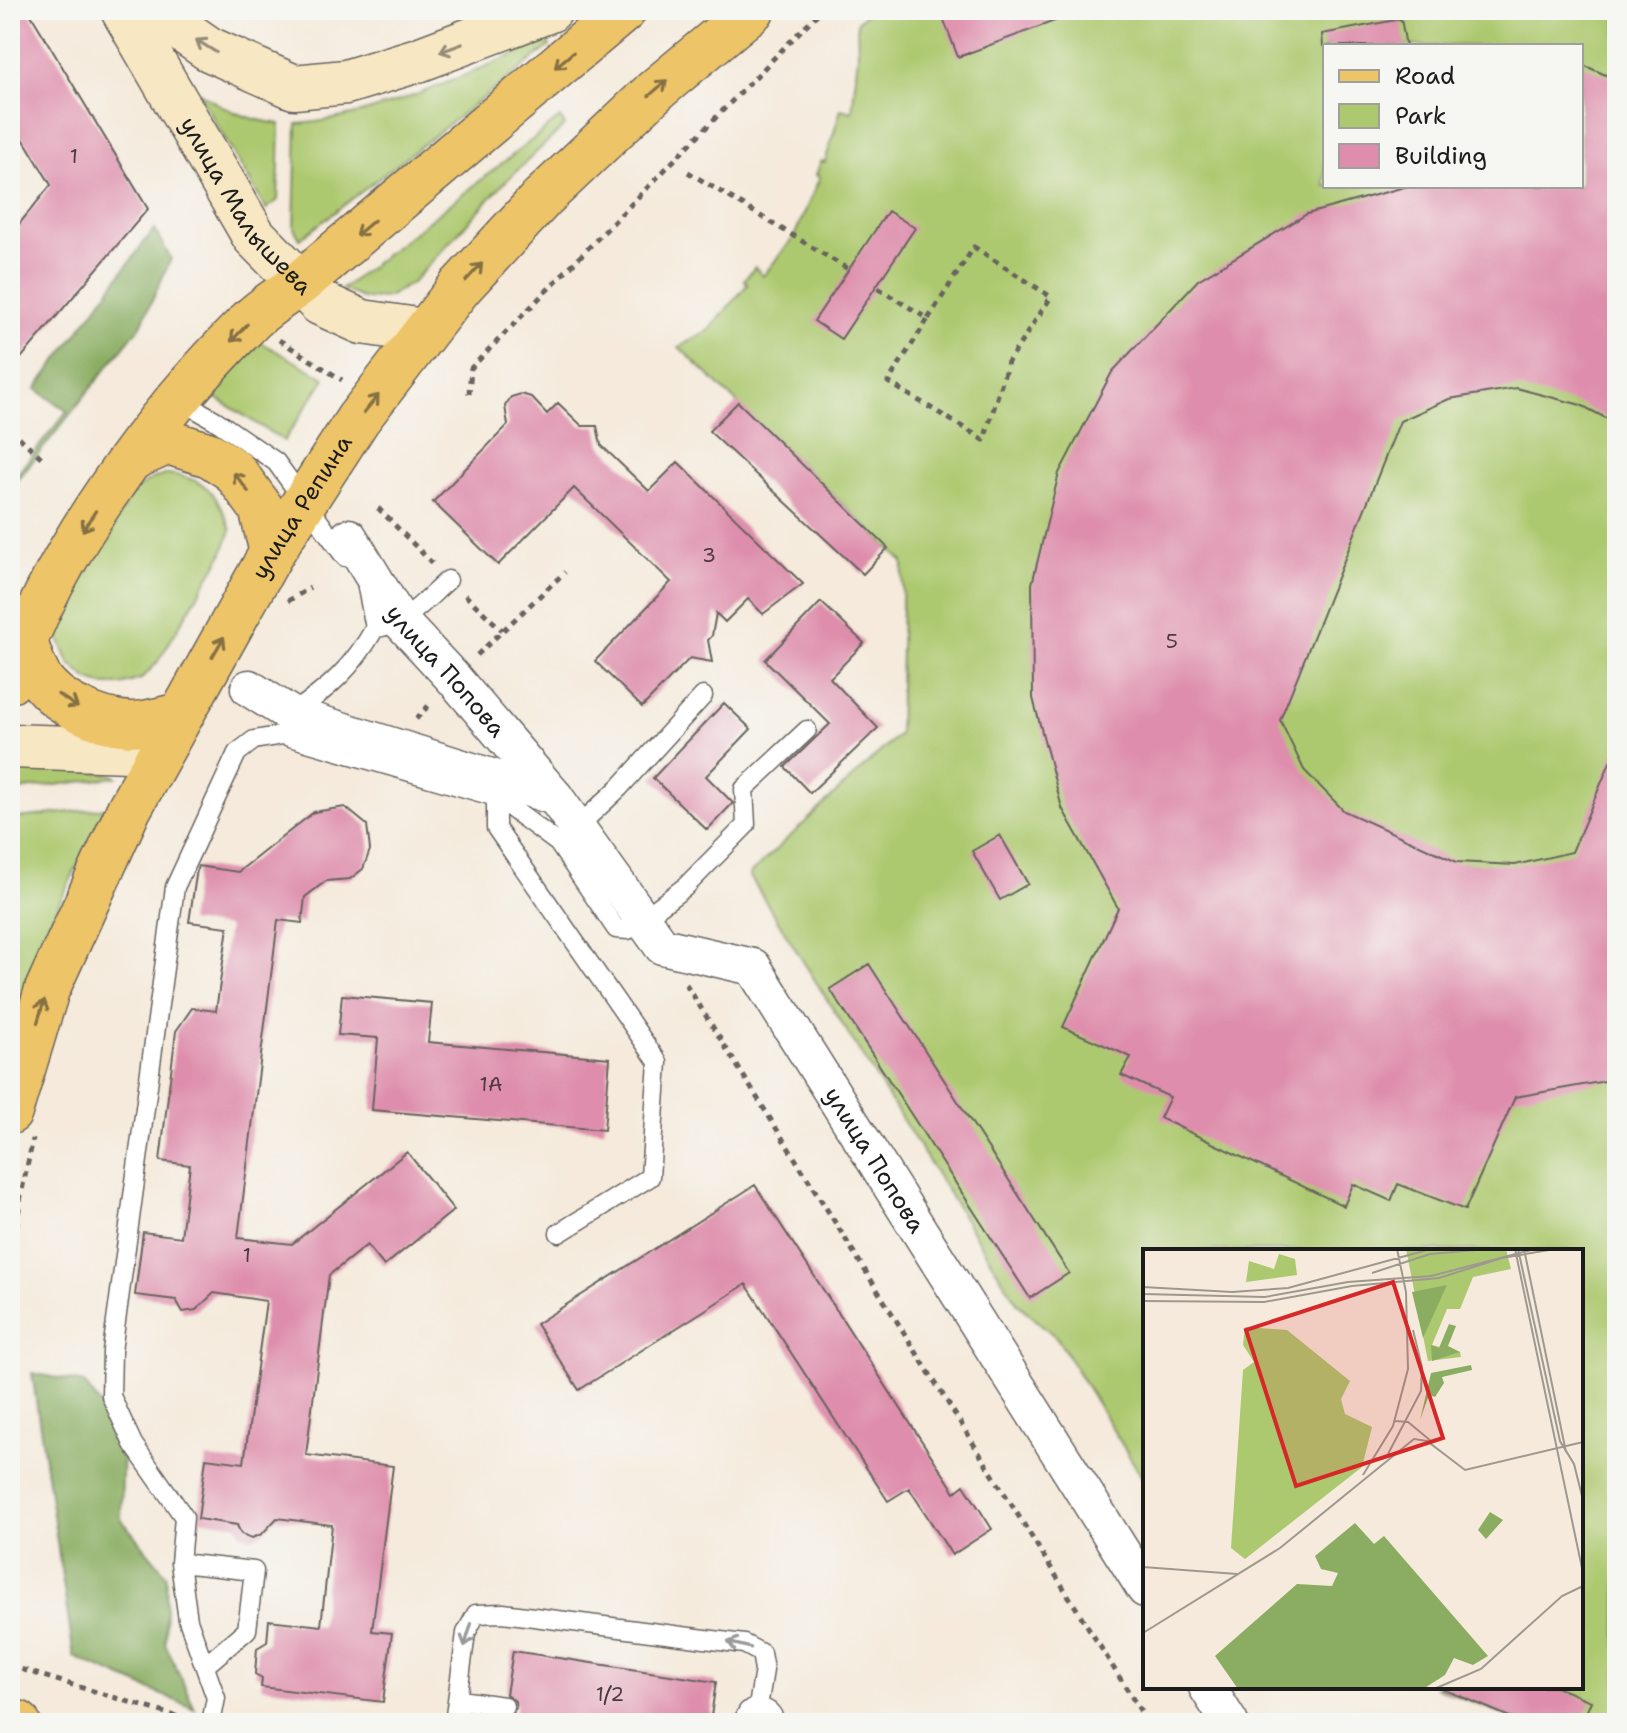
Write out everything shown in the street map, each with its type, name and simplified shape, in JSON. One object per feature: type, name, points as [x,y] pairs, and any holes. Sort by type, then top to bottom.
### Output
[{"type":"main road","name":"улица Малышева","points":[[123,10],[254,236],[299,284],[320,303],[362,322],[424,331]]},
{"type":"main road","points":[[163,10],[170,22],[209,49],[294,87],[346,82],[403,65],[550,10]]},
{"type":"main road","points":[[10,681],[24,640],[69,551],[178,399],[252,319],[299,284],[624,10]]},
{"type":"main road","name":"улица Репина","points":[[23,1120],[47,990],[129,809],[304,500],[358,419],[460,287],[542,198],[656,90],[752,10]]},
{"type":"main road","points":[[134,457],[168,442],[210,455],[234,471],[261,508],[272,552]]},
{"type":"main road","points":[[24,640],[39,677],[64,701],[98,718],[127,724],[146,723],[170,733]]},
{"type":"main road","points":[[10,746],[170,733]]},
{"type":"main road","points":[[10,1721],[18,1723]]},
{"type":"street","name":"улица Попова","points":[[349,537],[388,625],[454,679],[555,797],[568,835],[653,932],[753,967],[1143,1586]]},
{"type":"street","name":"улица Попова","points":[[249,688],[287,725],[555,797]]},
{"type":"street","points":[[1208,1689],[1230,1723]]},
{"type":"lane","points":[[178,399],[276,462],[368,589],[388,625]]},
{"type":"lane","points":[[211,1723],[216,1698],[188,1620],[180,1563],[184,1517],[133,1444],[111,1396],[112,1351],[175,887],[237,753],[254,740],[287,725],[388,625],[448,580]]},
{"type":"lane","points":[[287,725],[496,797],[568,835],[619,788],[703,696]]},
{"type":"lane","points":[[653,932],[685,887],[746,825],[744,789],[807,730]]},
{"type":"lane","points":[[496,797],[496,828],[658,1062],[650,1177],[559,1233]]},
{"type":"lane","points":[[180,1563],[254,1571],[247,1630],[206,1665]]},
{"type":"lane","points":[[455,1716],[466,1633],[476,1614],[503,1613],[744,1644],[761,1653],[764,1670],[758,1707]]},
{"type":"lane","points":[[455,1716],[467,1701],[504,1706]]},
{"type":"lane","points":[[742,1723],[748,1711],[758,1707],[767,1709],[774,1716],[775,1723]]},
{"type":"path","points":[[469,394],[471,368],[821,10]]},
{"type":"path","points":[[688,172],[848,269]]},
{"type":"path","points":[[974,247],[1051,297],[1008,362],[984,440],[888,382],[928,319],[974,247]]},
{"type":"path","points":[[878,288],[928,319]]},
{"type":"path","points":[[275,338],[342,380]]},
{"type":"path","points":[[10,429],[43,459]]},
{"type":"path","points":[[286,602],[310,588]]},
{"type":"path","points":[[653,932],[1148,1723]]},
{"type":"path","points":[[10,1272],[21,1195],[23,1120]]},
{"type":"path","points":[[10,1666],[201,1723]]},
{"type":"green space","points":[[870,10],[1617,10],[1617,1723],[1524,1723],[1440,1689],[1583,1689],[1583,1249],[1143,1249],[1143,1479],[1057,1338],[1018,1304],[749,875],[899,734],[903,562],[679,347],[709,330],[748,284],[744,280],[755,267],[763,276],[794,237],[820,177],[816,175],[821,161],[825,162],[841,109],[852,112],[858,54],[857,22]]},
{"type":"green space","points":[[547,41],[550,46],[300,239],[294,228],[297,124],[329,120],[392,103]]},
{"type":"green space","points":[[197,91],[236,113],[280,124],[278,200],[266,209]]},
{"type":"green space","points":[[560,118],[565,125],[505,182],[412,283],[388,297],[364,299],[342,289]]},
{"type":"green space","points":[[154,229],[171,259],[141,325],[10,490],[10,483],[67,411],[36,389]]},
{"type":"green space","points":[[260,342],[325,378],[284,441],[210,394]]},
{"type":"green space","points":[[169,474],[193,480],[209,490],[231,530],[222,555],[157,663],[141,679],[121,685],[103,685],[87,679],[69,663],[59,639],[63,614],[133,491],[152,479]]},
{"type":"green space","points":[[19,763],[117,777],[10,791],[12,766]]},
{"type":"green space","points":[[106,808],[39,944],[10,1028],[10,819]]},
{"type":"green space","points":[[32,1373],[84,1383],[123,1436],[121,1519],[167,1575],[165,1643],[195,1709],[74,1657]]},
{"type":"building","points":[[10,10],[28,10],[148,209],[10,371],[10,235],[51,185],[10,117]]},
{"type":"building","points":[[956,10],[1076,10],[1076,13],[958,57],[942,15]]},
{"type":"building","points":[[1401,19],[1406,44],[1323,46],[1322,34]]},
{"type":"building","points":[[1583,65],[1617,80],[1617,424],[1581,405],[1516,388],[1449,399],[1400,421],[1280,720],[1304,770],[1344,811],[1457,862],[1515,865],[1572,852],[1617,746],[1617,1079],[1515,1097],[1465,1210],[1398,1184],[1391,1201],[1353,1184],[1344,1206],[1160,1118],[1170,1097],[1121,1075],[1131,1057],[1063,1027],[1118,908],[1062,808],[1033,698],[1032,584],[1059,473],[1112,372],[1198,280],[1307,214],[1401,188],[1583,188]]},
{"type":"building","points":[[888,211],[915,228],[841,339],[814,321]]},
{"type":"building","points":[[521,394],[531,397],[547,414],[558,403],[582,426],[597,426],[601,445],[649,491],[678,462],[803,584],[763,614],[748,599],[725,622],[716,613],[712,636],[708,640],[712,662],[690,658],[642,707],[595,661],[671,582],[574,488],[498,565],[433,502],[508,425],[505,406],[511,397]]},
{"type":"building","points":[[738,402],[888,548],[863,574],[709,431]]},
{"type":"building","points":[[821,602],[864,643],[830,678],[878,728],[810,793],[785,767],[830,724],[765,660]]},
{"type":"building","points":[[724,703],[751,729],[706,776],[733,803],[707,830],[653,778]]},
{"type":"building","points":[[345,807],[367,825],[370,850],[363,869],[350,879],[326,881],[305,897],[302,923],[278,920],[238,1238],[292,1244],[407,1152],[454,1210],[384,1266],[367,1245],[329,1275],[306,1455],[393,1466],[372,1631],[392,1633],[383,1702],[261,1687],[262,1678],[255,1674],[257,1648],[267,1642],[269,1620],[321,1626],[332,1525],[277,1518],[262,1534],[252,1538],[241,1534],[237,1525],[198,1519],[206,1458],[244,1463],[266,1301],[214,1293],[196,1310],[183,1312],[176,1300],[135,1295],[143,1232],[181,1237],[190,1165],[160,1161],[176,1031],[192,1008],[216,1011],[228,927],[189,922],[198,866],[238,872],[314,812]]},
{"type":"building","points":[[1000,835],[1028,884],[1000,900],[972,851]]},
{"type":"building","points":[[869,964],[1069,1273],[1030,1298],[830,989]]},
{"type":"building","points":[[342,995],[432,1003],[428,1042],[610,1058],[604,1130],[372,1110],[378,1038],[338,1035]]},
{"type":"building","points":[[755,1185],[955,1492],[964,1485],[992,1529],[952,1555],[909,1488],[888,1501],[746,1284],[579,1390],[536,1324]]},
{"type":"building","points":[[513,1651],[716,1682],[710,1723],[502,1723],[502,1718],[509,1717],[516,1708],[515,1701],[506,1694]]},
{"type":"building","points":[[1443,1689],[1561,1689],[1591,1701],[1582,1723],[1524,1723]]}]
